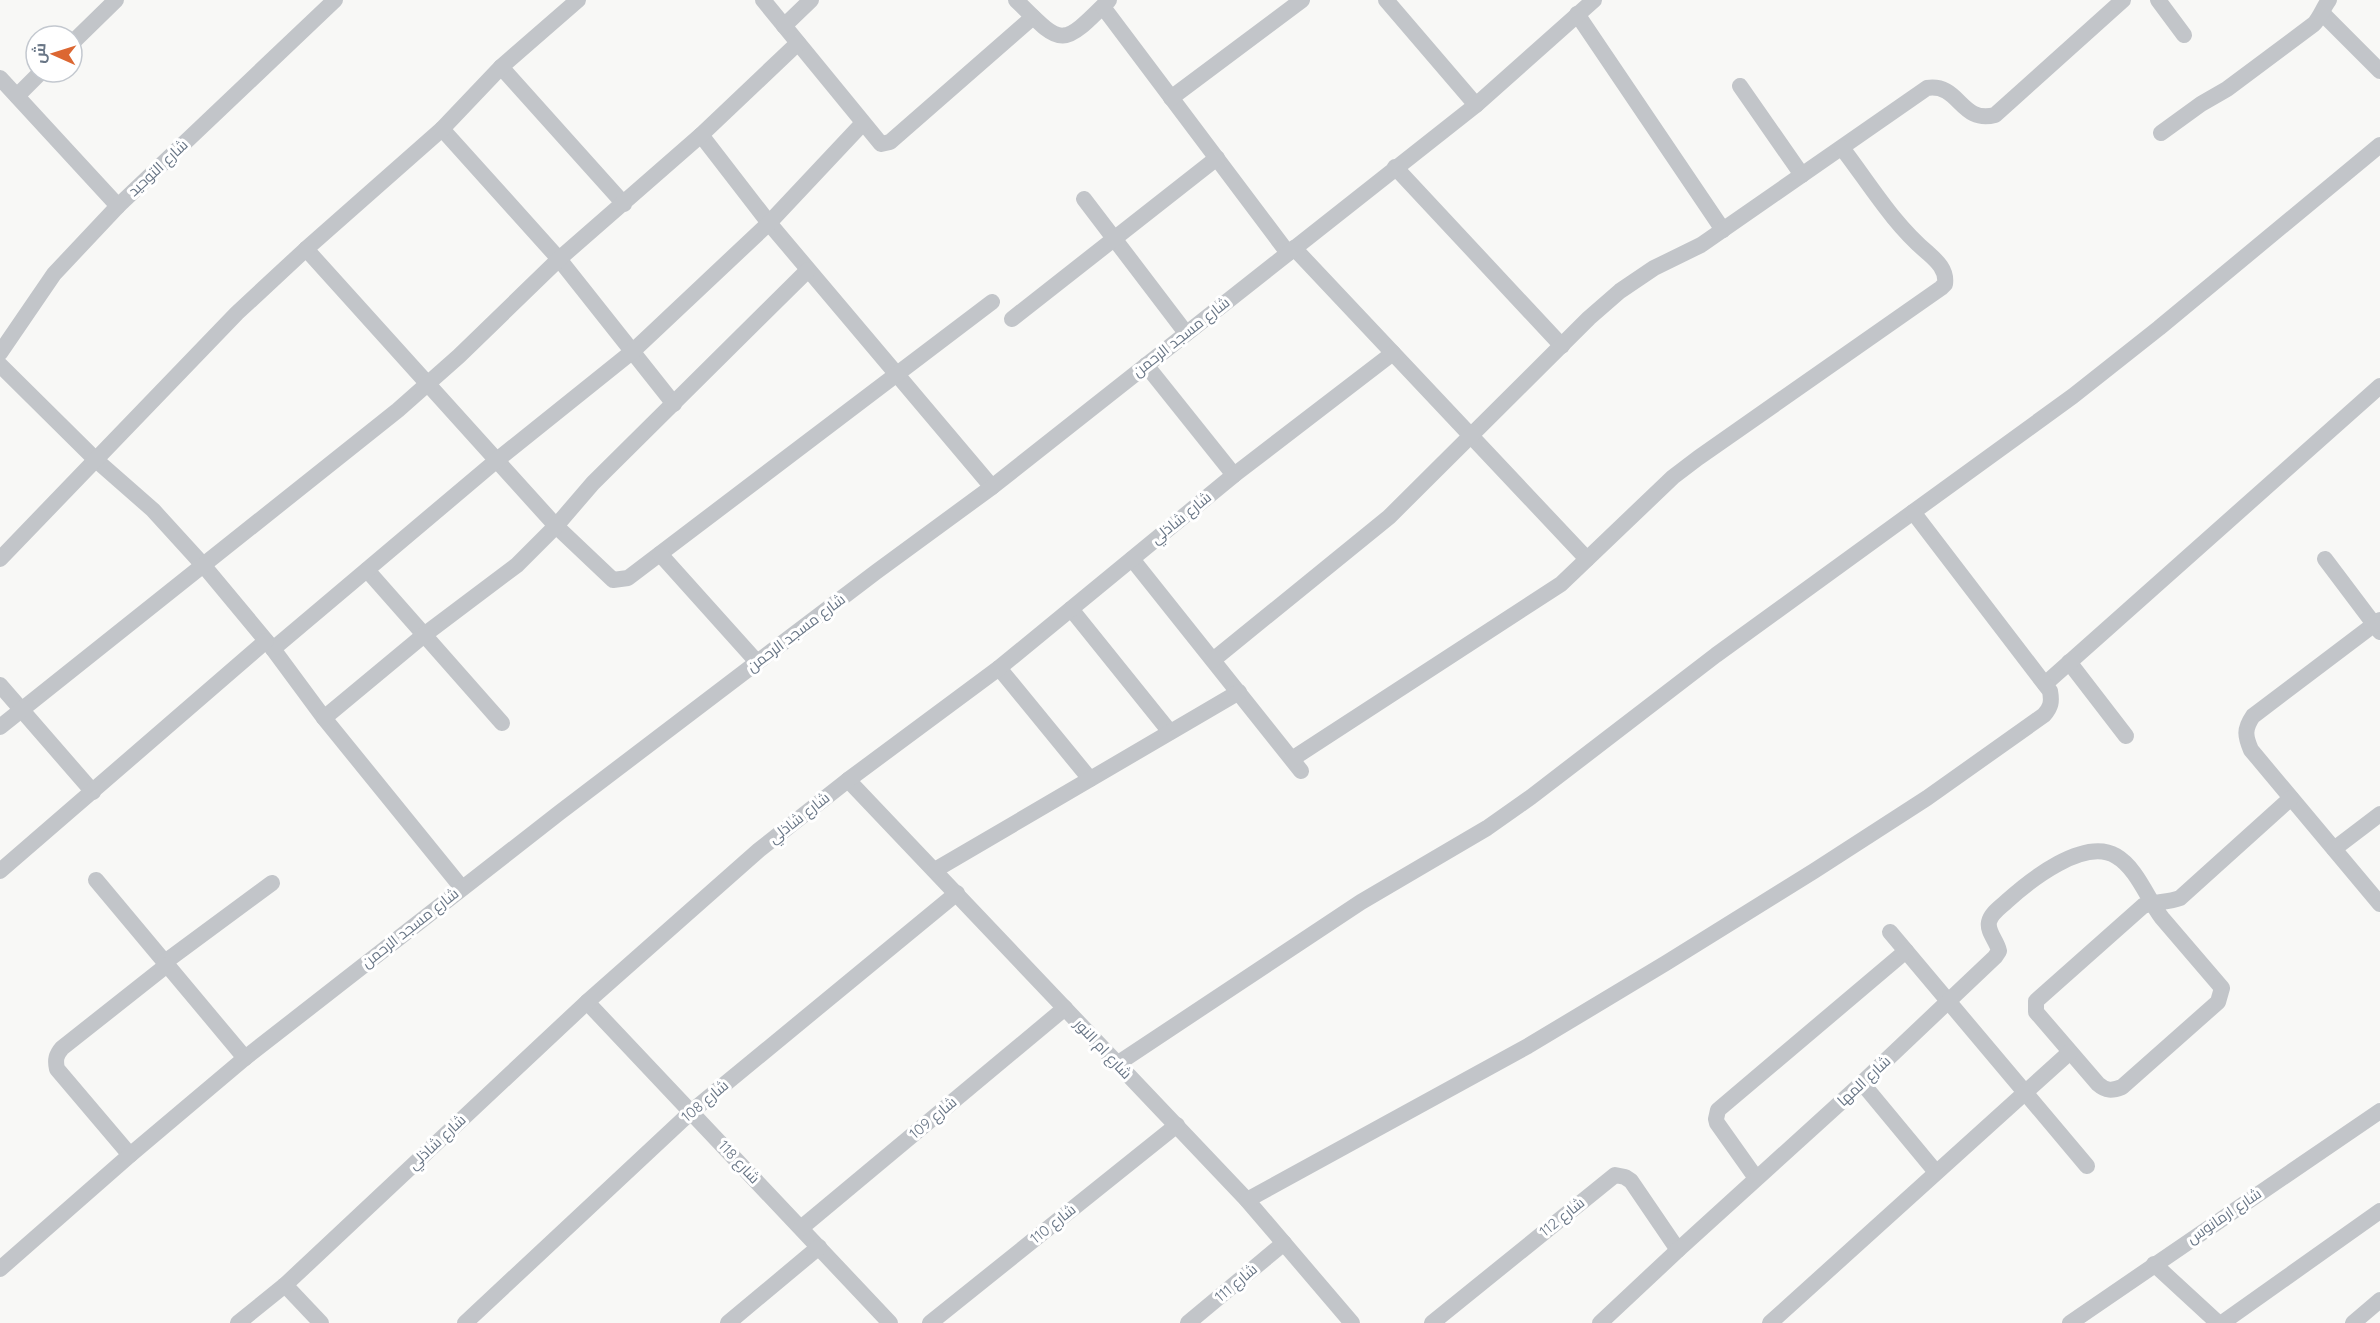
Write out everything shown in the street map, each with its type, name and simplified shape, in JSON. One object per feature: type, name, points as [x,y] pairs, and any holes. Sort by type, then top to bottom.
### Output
[{"type":"street","points":[[84,31],[116,0]]},
{"type":"street","name":"شارع التوحيد","points":[[0,353],[54,274],[118,206],[335,0]]},
{"type":"street","points":[[0,559],[237,313],[442,129],[501,68],[578,0]]},
{"type":"street","points":[[763,0],[881,144],[890,142],[1033,17]]},
{"type":"street","points":[[784,26],[811,0]]},
{"type":"street","points":[[1016,0],[1046,31],[1064,36],[1080,29],[1106,3],[1172,98],[1291,250],[1393,353],[1587,559]]},
{"type":"street","points":[[1172,98],[1302,0]]},
{"type":"street","points":[[1386,0],[1476,105]]},
{"type":"street","points":[[1212,660],[1389,517],[1620,291],[1654,268],[1701,245],[1927,88],[1943,88],[1976,116],[1995,115],[2123,0]]},
{"type":"street","points":[[2158,0],[2184,35]]},
{"type":"street","points":[[1581,6],[1723,230]]},
{"type":"street","name":"شارع مسجد الرحمن","points":[[0,1269],[245,1058],[462,888],[992,487],[1476,105],[1581,6]]},
{"type":"street","points":[[2162,133],[2201,104],[2227,89],[2314,24],[2326,7],[2380,71]]},
{"type":"street","points":[[0,727],[204,566],[271,509],[428,384],[559,259],[701,135],[798,43]]},
{"type":"street","points":[[501,68],[624,204]]},
{"type":"street","points":[[0,78],[118,206]]},
{"type":"street","points":[[17,96],[29,84]]},
{"type":"street","points":[[1740,86],[1802,175]]},
{"type":"street","points":[[0,871],[270,645],[367,570],[497,460],[633,351],[769,224],[863,123]]},
{"type":"street","points":[[442,129],[559,259],[674,404]]},
{"type":"street","points":[[701,135],[769,224],[992,487]]},
{"type":"street","points":[[1117,1064],[1361,902],[1487,828],[1580,762],[1716,655],[2107,369],[2380,145]]},
{"type":"street","points":[[1132,559],[1296,765],[1561,584],[1673,477],[1945,284],[1944,271],[1936,260],[1906,233],[1842,148]]},
{"type":"street","points":[[1012,319],[1217,158]]},
{"type":"street","points":[[1395,167],[1562,346]]},
{"type":"street","points":[[1084,199],[1186,333]]},
{"type":"street","points":[[306,249],[556,526],[613,580],[628,578],[992,302]]},
{"type":"street","points":[[324,718],[424,635],[507,574],[556,526],[579,498],[808,270]]},
{"type":"street","name":"شارع شاذلي","points":[[238,1323],[285,1285],[587,1002],[759,850],[848,780],[999,668],[1234,475],[1393,353]]},
{"type":"street","points":[[0,365],[96,460],[153,510],[204,566],[270,645],[324,718],[462,888]]},
{"type":"street","points":[[1146,365],[1234,475]]},
{"type":"street","points":[[2045,684],[2380,386]]},
{"type":"street","points":[[1247,1200],[1528,1046],[1824,865],[1927,798],[2050,709],[2052,700],[2050,691],[1913,512]]},
{"type":"street","points":[[660,554],[758,662]]},
{"type":"street","points":[[2325,560],[2378,625],[2253,716],[2246,725],[2246,738],[2251,750],[2380,904]]},
{"type":"street","points":[[367,570],[502,723]]},
{"type":"street","points":[[1071,609],[1170,732]]},
{"type":"street","points":[[2069,662],[2126,736]]},
{"type":"street","points":[[999,668],[1090,779]]},
{"type":"street","points":[[0,685],[93,792]]},
{"type":"street","points":[[935,870],[1239,692]]},
{"type":"street","name":"شارع ام النور","points":[[848,780],[1247,1200],[1352,1323]]},
{"type":"street","points":[[2152,903],[2162,918],[2222,988],[2218,1002],[2122,1087],[2113,1090],[2104,1089],[2036,1012],[2036,1001],[2135,912],[2152,903],[2180,898],[2291,798]]},
{"type":"street","points":[[2334,849],[2380,814]]},
{"type":"street","name":"شارع المها","points":[[1600,1323],[1677,1250],[1862,1083],[1999,951],[1989,930],[1989,921],[1994,913],[2030,881],[2045,870],[2064,861],[2091,852],[2103,852],[2116,856],[2137,878],[2152,903]]},
{"type":"street","points":[[96,880],[245,1058]]},
{"type":"street","points":[[130,1155],[57,1069],[55,1061],[57,1054],[166,964],[272,883]]},
{"type":"street","name":"شارع 108","points":[[465,1323],[691,1112],[957,893]]},
{"type":"street","points":[[1890,932],[2087,1166]]},
{"type":"street","points":[[1756,1178],[1717,1123],[1718,1110],[1906,951]]},
{"type":"street","name":"شارع 118","points":[[587,1002],[890,1323]]},
{"type":"street","name":"شارع 109","points":[[801,1228],[1065,1008]]},
{"type":"street","points":[[1770,1323],[1935,1171],[2070,1052]]},
{"type":"street","points":[[1862,1083],[1935,1171]]},
{"type":"street","name":"شارع ارمانوس","points":[[2070,1323],[2380,1111]]},
{"type":"street","name":"شارع 110","points":[[930,1323],[1177,1125]]},
{"type":"street","name":"شارع 112","points":[[1432,1323],[1616,1175],[1631,1181],[1677,1250]]},
{"type":"street","points":[[2154,1264],[2220,1323],[2380,1211]]},
{"type":"street","name":"شارع 111","points":[[1188,1323],[1284,1243]]},
{"type":"street","points":[[728,1323],[819,1247]]},
{"type":"street","points":[[285,1285],[321,1323]]},
{"type":"street","points":[[2353,1323],[2380,1300]]}]
